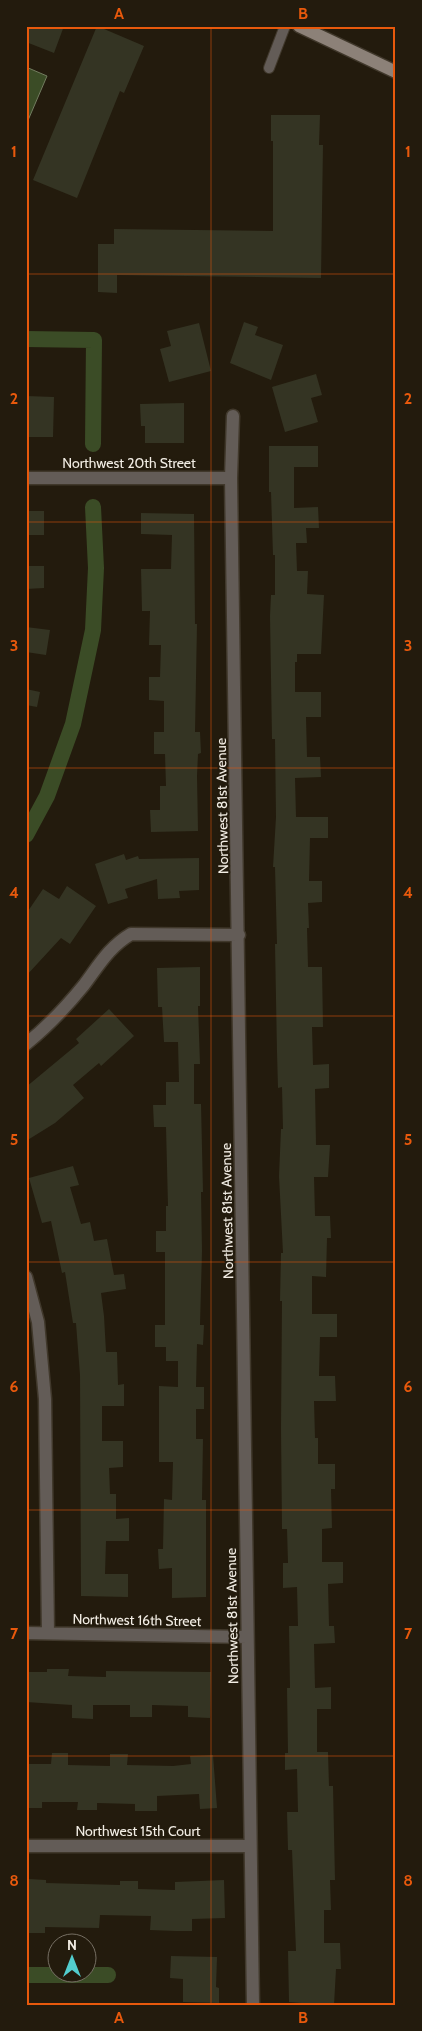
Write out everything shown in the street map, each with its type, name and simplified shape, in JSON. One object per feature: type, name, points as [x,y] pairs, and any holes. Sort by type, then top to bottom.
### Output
[{"type":"main road","points":[[299,26],[396,72]]},
{"type":"street","name":"Northwest 81st Avenue","points":[[233,416],[231,478],[239,935],[246,1637],[253,2005]]},
{"type":"street","name":"Northwest 20th Street","points":[[26,478],[231,478]]},
{"type":"street","points":[[26,1044],[36,1036],[82,987],[116,943],[131,934],[239,935]]},
{"type":"street","points":[[26,1277],[38,1322],[45,1399],[48,1633]]},
{"type":"street","name":"Northwest 16th Street","points":[[26,1633],[246,1637]]},
{"type":"street","name":"Northwest 15th Court","points":[[26,1846],[250,1846]]},
{"type":"lane","points":[[269,68],[285,26]]},
{"type":"shaded area","points":[[26,67],[47,76],[26,125]]},
{"type":"building","points":[[26,26],[64,26],[54,53],[26,42]]},
{"type":"building","points":[[97,26],[144,46],[124,93],[120,91],[77,198],[33,180]]},
{"type":"building","points":[[271,115],[320,115],[319,145],[323,145],[321,278],[117,275],[117,293],[98,292],[98,244],[114,244],[114,229],[273,231],[273,141],[271,141]]},
{"type":"building","points":[[244,322],[258,327],[255,335],[283,345],[271,380],[230,363]]},
{"type":"building","points":[[199,323],[211,371],[169,382],[160,349],[171,346],[167,331]]},
{"type":"building","points":[[316,374],[322,395],[311,398],[318,422],[285,432],[272,387]]},
{"type":"building","points":[[26,396],[54,397],[53,437],[26,437]]},
{"type":"building","points":[[184,403],[184,443],[145,443],[145,426],[141,426],[140,404]]},
{"type":"building","points":[[269,446],[318,446],[318,467],[294,467],[294,508],[318,507],[319,528],[306,528],[307,543],[296,543],[297,571],[308,571],[307,594],[324,595],[321,654],[297,654],[297,662],[295,662],[295,692],[321,692],[321,717],[306,717],[307,757],[320,757],[321,777],[295,778],[296,817],[328,817],[328,838],[310,838],[309,881],[322,881],[322,902],[308,903],[309,928],[307,928],[308,967],[322,967],[323,1027],[312,1027],[313,1065],[329,1064],[329,1088],[315,1089],[316,1145],[330,1145],[328,1177],[314,1177],[315,1216],[330,1216],[331,1238],[327,1238],[326,1277],[312,1276],[312,1314],[337,1314],[337,1337],[320,1337],[319,1376],[335,1376],[336,1401],[314,1401],[315,1438],[318,1438],[318,1464],[335,1464],[335,1489],[331,1489],[332,1528],[322,1529],[322,1562],[343,1562],[343,1583],[328,1584],[329,1626],[334,1626],[335,1643],[314,1644],[315,1688],[331,1687],[331,1709],[317,1709],[317,1752],[328,1752],[329,1786],[333,1786],[335,1880],[330,1880],[331,1910],[324,1910],[324,1943],[340,1943],[341,1969],[336,1969],[334,2005],[301,2005],[301,2003],[289,2002],[288,1951],[296,1951],[292,1850],[288,1850],[287,1812],[298,1812],[297,1769],[285,1770],[285,1753],[288,1753],[287,1688],[290,1688],[289,1626],[298,1626],[297,1587],[283,1588],[283,1563],[288,1563],[287,1529],[282,1529],[282,1301],[280,1301],[281,1253],[283,1253],[279,1176],[281,1129],[283,1129],[282,1087],[278,1088],[275,944],[277,944],[275,867],[273,867],[276,817],[275,739],[272,739],[270,616],[271,595],[275,595],[275,555],[273,555],[271,492],[269,492]]},
{"type":"building","points":[[26,511],[44,511],[44,535],[26,535]]},
{"type":"building","points":[[141,513],[194,514],[195,624],[197,624],[195,732],[200,732],[201,753],[198,754],[197,776],[198,831],[151,832],[150,810],[160,810],[160,786],[166,786],[165,754],[154,754],[154,732],[164,732],[164,701],[149,700],[149,677],[160,677],[161,645],[149,645],[150,611],[142,611],[141,569],[171,569],[172,535],[141,534]]},
{"type":"building","points":[[26,566],[44,566],[44,588],[26,589]]},
{"type":"building","points":[[26,627],[50,630],[46,655],[26,652]]},
{"type":"building","points":[[26,689],[40,692],[37,707],[26,705]]},
{"type":"building","points":[[124,854],[126,860],[138,856],[139,859],[199,858],[199,890],[179,891],[180,898],[158,899],[157,879],[125,889],[128,898],[108,904],[95,864]]},
{"type":"building","points":[[67,886],[96,906],[70,944],[61,938],[26,976],[26,914],[43,889],[59,899]]},
{"type":"building","points":[[200,967],[200,1006],[198,1006],[200,1064],[194,1064],[194,1104],[201,1104],[203,1192],[201,1192],[200,1325],[204,1325],[203,1345],[197,1344],[196,1387],[204,1387],[204,1409],[196,1409],[196,1439],[203,1439],[202,1500],[206,1500],[206,1597],[172,1598],[172,1568],[159,1569],[158,1549],[163,1549],[164,1499],[172,1500],[173,1462],[159,1462],[159,1386],[178,1387],[178,1361],[166,1361],[166,1347],[155,1347],[155,1325],[165,1325],[165,1252],[156,1252],[156,1231],[166,1231],[166,1206],[168,1206],[166,1127],[154,1127],[153,1105],[166,1105],[166,1082],[179,1082],[178,1042],[164,1042],[162,1007],[158,1007],[157,968]]},
{"type":"building","points":[[109,1009],[134,1036],[101,1066],[99,1063],[73,1085],[84,1098],[55,1123],[26,1141],[26,1087],[79,1043],[76,1039]]},
{"type":"building","points":[[73,1166],[79,1185],[70,1187],[81,1224],[90,1222],[94,1241],[107,1239],[114,1275],[124,1274],[126,1289],[101,1293],[106,1352],[117,1352],[118,1385],[124,1384],[124,1406],[102,1406],[102,1441],[123,1441],[123,1467],[109,1468],[110,1494],[116,1494],[116,1519],[129,1518],[129,1541],[106,1541],[105,1574],[128,1574],[128,1597],[81,1596],[80,1375],[76,1323],[73,1323],[65,1272],[62,1273],[51,1221],[42,1223],[29,1178]]},
{"type":"building","points":[[47,1669],[69,1669],[68,1676],[106,1677],[106,1671],[211,1672],[210,1718],[188,1717],[188,1706],[152,1705],[152,1717],[130,1717],[130,1705],[93,1705],[93,1719],[72,1718],[72,1705],[26,1702],[26,1672],[47,1672]]},
{"type":"building","points":[[52,1753],[68,1753],[68,1765],[110,1766],[110,1754],[128,1754],[127,1765],[173,1766],[191,1764],[190,1756],[213,1755],[217,1808],[200,1809],[199,1794],[157,1796],[157,1811],[135,1811],[135,1804],[97,1803],[97,1810],[77,1810],[78,1802],[42,1802],[42,1808],[26,1808],[26,1764],[51,1764]]},
{"type":"building","points":[[28,1879],[46,1880],[46,1883],[120,1885],[120,1881],[138,1881],[138,1889],[175,1890],[175,1882],[224,1880],[225,1918],[192,1919],[192,1931],[176,1931],[150,1930],[151,1916],[100,1915],[99,1928],[45,1927],[45,1933],[26,1933]]},
{"type":"building","points":[[171,1956],[217,1957],[216,1987],[219,1988],[219,2003],[183,2002],[183,1979],[170,1978]]},
{"type":"waterway","points":[[26,339],[94,340],[93,444]]},
{"type":"waterway","points":[[26,835],[47,796],[73,724],[93,630],[96,568],[93,507]]},
{"type":"waterway","points":[[26,1975],[108,1975]]}]
